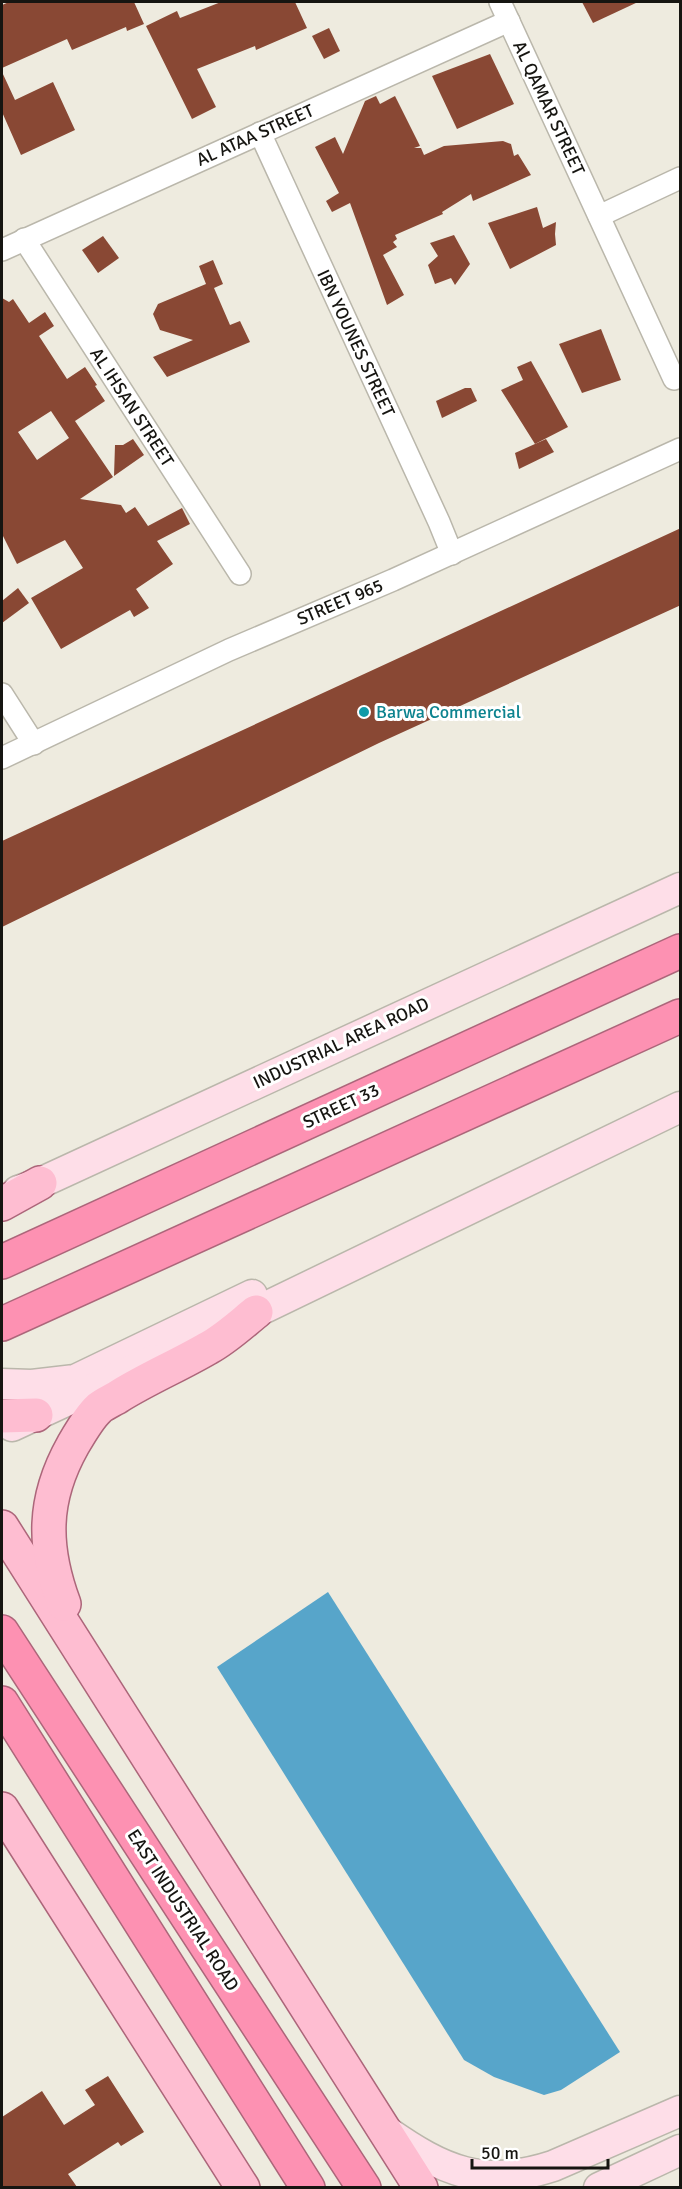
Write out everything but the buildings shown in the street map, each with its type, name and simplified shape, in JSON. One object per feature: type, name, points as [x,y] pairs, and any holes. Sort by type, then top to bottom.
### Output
[{"type":"highway","name":"STREET 33","points":[[13,1257],[681,951]]},
{"type":"highway","points":[[2,1324],[681,1016]]},
{"type":"highway","name":"EAST INDUSTRIAL ROAD","points":[[2,1632],[364,2187]]},
{"type":"highway","points":[[2,1703],[308,2187]]},
{"type":"main road","points":[[2,1189],[40,1183]]},
{"type":"main road","points":[[2,1204],[40,1183]]},
{"type":"main road","points":[[83,1653],[56,1583],[48,1548],[49,1514],[54,1489],[64,1461],[79,1434],[99,1408],[135,1386],[211,1347],[256,1312]]},
{"type":"main road","points":[[2,1416],[36,1415]]},
{"type":"main road","points":[[2,1527],[421,2187]]},
{"type":"main road","points":[[2,1554],[221,1901],[288,1977]]},
{"type":"main road","points":[[2,1809],[243,2187]]},
{"type":"street","name":"AL QAMAR STREET","points":[[500,2],[674,380]]},
{"type":"street","name":"AL ATAA STREET","points":[[2,249],[509,21]]},
{"type":"street","name":"IBN YOUNES STREET","points":[[260,133],[452,554]]},
{"type":"street","points":[[599,216],[681,178]]},
{"type":"street","name":"AL IHSAN STREET","points":[[24,239],[240,574]]},
{"type":"street","name":"STREET 965","points":[[2,758],[229,650],[452,554],[681,449]]},
{"type":"street","points":[[2,694],[34,744]]},
{"type":"street","name":"INDUSTRIAL AREA ROAD","points":[[2,1197],[40,1183],[681,888]]},
{"type":"street","points":[[2,1431],[256,1312],[681,1107]]},
{"type":"street","points":[[2,1219],[40,1183]]},
{"type":"street","points":[[2,1384],[32,1385],[75,1380],[281,1281],[347,1267]]},
{"type":"street","points":[[386,2131],[419,2154],[465,2173],[486,2178],[531,2181],[681,2111]]},
{"type":"street","points":[[599,2187],[681,2150]]},
{"type":"water","points":[[328,1592],[620,2052],[561,2090],[544,2095],[494,2077],[464,2060],[217,1667]]},
{"type":"place","name":"Barwa Commercial","points":[[364,712]]}]
